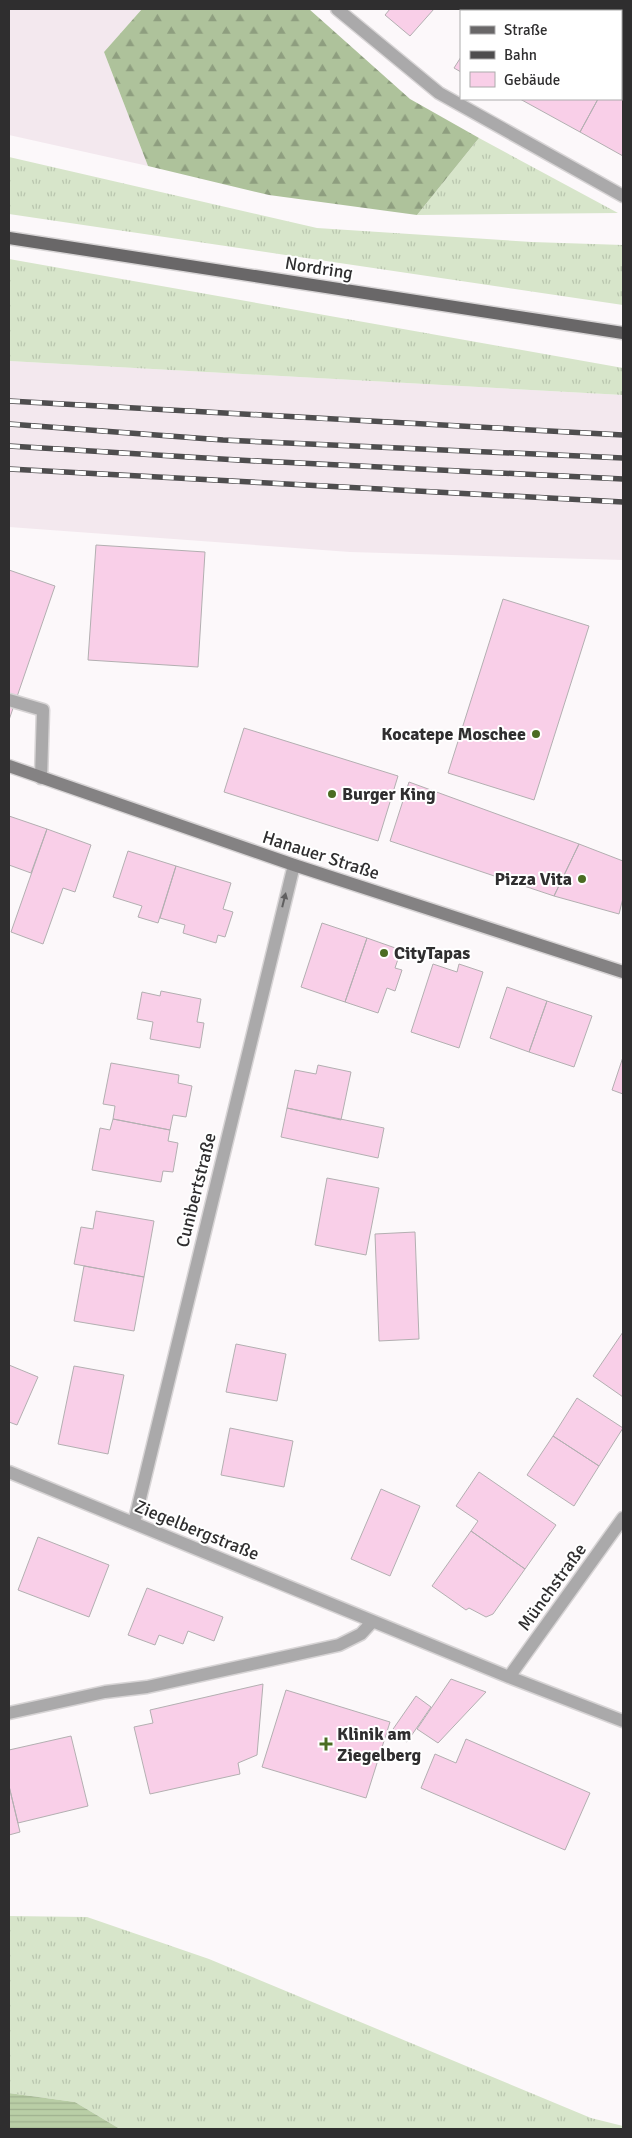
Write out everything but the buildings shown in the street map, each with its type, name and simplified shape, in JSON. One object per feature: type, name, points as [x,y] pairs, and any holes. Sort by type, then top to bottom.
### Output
[{"type":"main road","name":"Nordring","points":[[9,238],[623,333]]},
{"type":"main road","name":"Hanauer Straße","points":[[9,766],[294,865],[623,972]]},
{"type":"street","points":[[337,9],[439,93],[623,196]]},
{"type":"street","points":[[9,700],[43,710],[40,778]]},
{"type":"street","name":"Cunibertstraße","points":[[134,1523],[275,936],[294,865]]},
{"type":"street","name":"Ziegelbergstraße","points":[[9,1472],[509,1678],[623,1721]]},
{"type":"street","name":"Münchstraße","points":[[509,1678],[623,1518]]},
{"type":"street","points":[[9,1713],[106,1692],[147,1687],[339,1645],[361,1634],[372,1622]]},
{"type":"shaded area","points":[[9,9],[142,9],[104,52],[148,166],[9,135]]},
{"type":"shaded area","points":[[9,361],[623,395],[623,560],[350,552],[9,527]]},
{"type":"shaded area","points":[[9,2093],[75,2102],[120,2129],[9,2129]]},
{"type":"green space","points":[[142,9],[309,9],[410,99],[479,138],[417,215],[269,195],[148,166],[104,52]]},
{"type":"green space","points":[[479,138],[618,213],[417,215]]},
{"type":"green space","points":[[9,157],[317,228],[532,242],[623,245],[623,305],[9,214]]},
{"type":"green space","points":[[9,259],[623,368],[623,395],[9,361]]},
{"type":"green space","points":[[9,1916],[87,1917],[209,1959],[591,2118],[623,2126],[623,2129],[120,2129],[75,2102],[9,2093]]},
{"type":"railway","points":[[9,401],[623,435]]},
{"type":"railway","points":[[9,424],[223,440],[623,458]]},
{"type":"railway","points":[[9,446],[238,460],[623,479]]},
{"type":"railway","points":[[9,469],[623,502]]},
{"type":"place","name":"Kocatepe Moschee","points":[[536,734]]},
{"type":"place","name":"Burger King","points":[[332,794]]},
{"type":"place","name":"Pizza Vita","points":[[582,879]]},
{"type":"place","name":"CityTapas","points":[[384,953]]},
{"type":"place","name":"Klinik am Ziegelberg","points":[[326,1744]]}]
